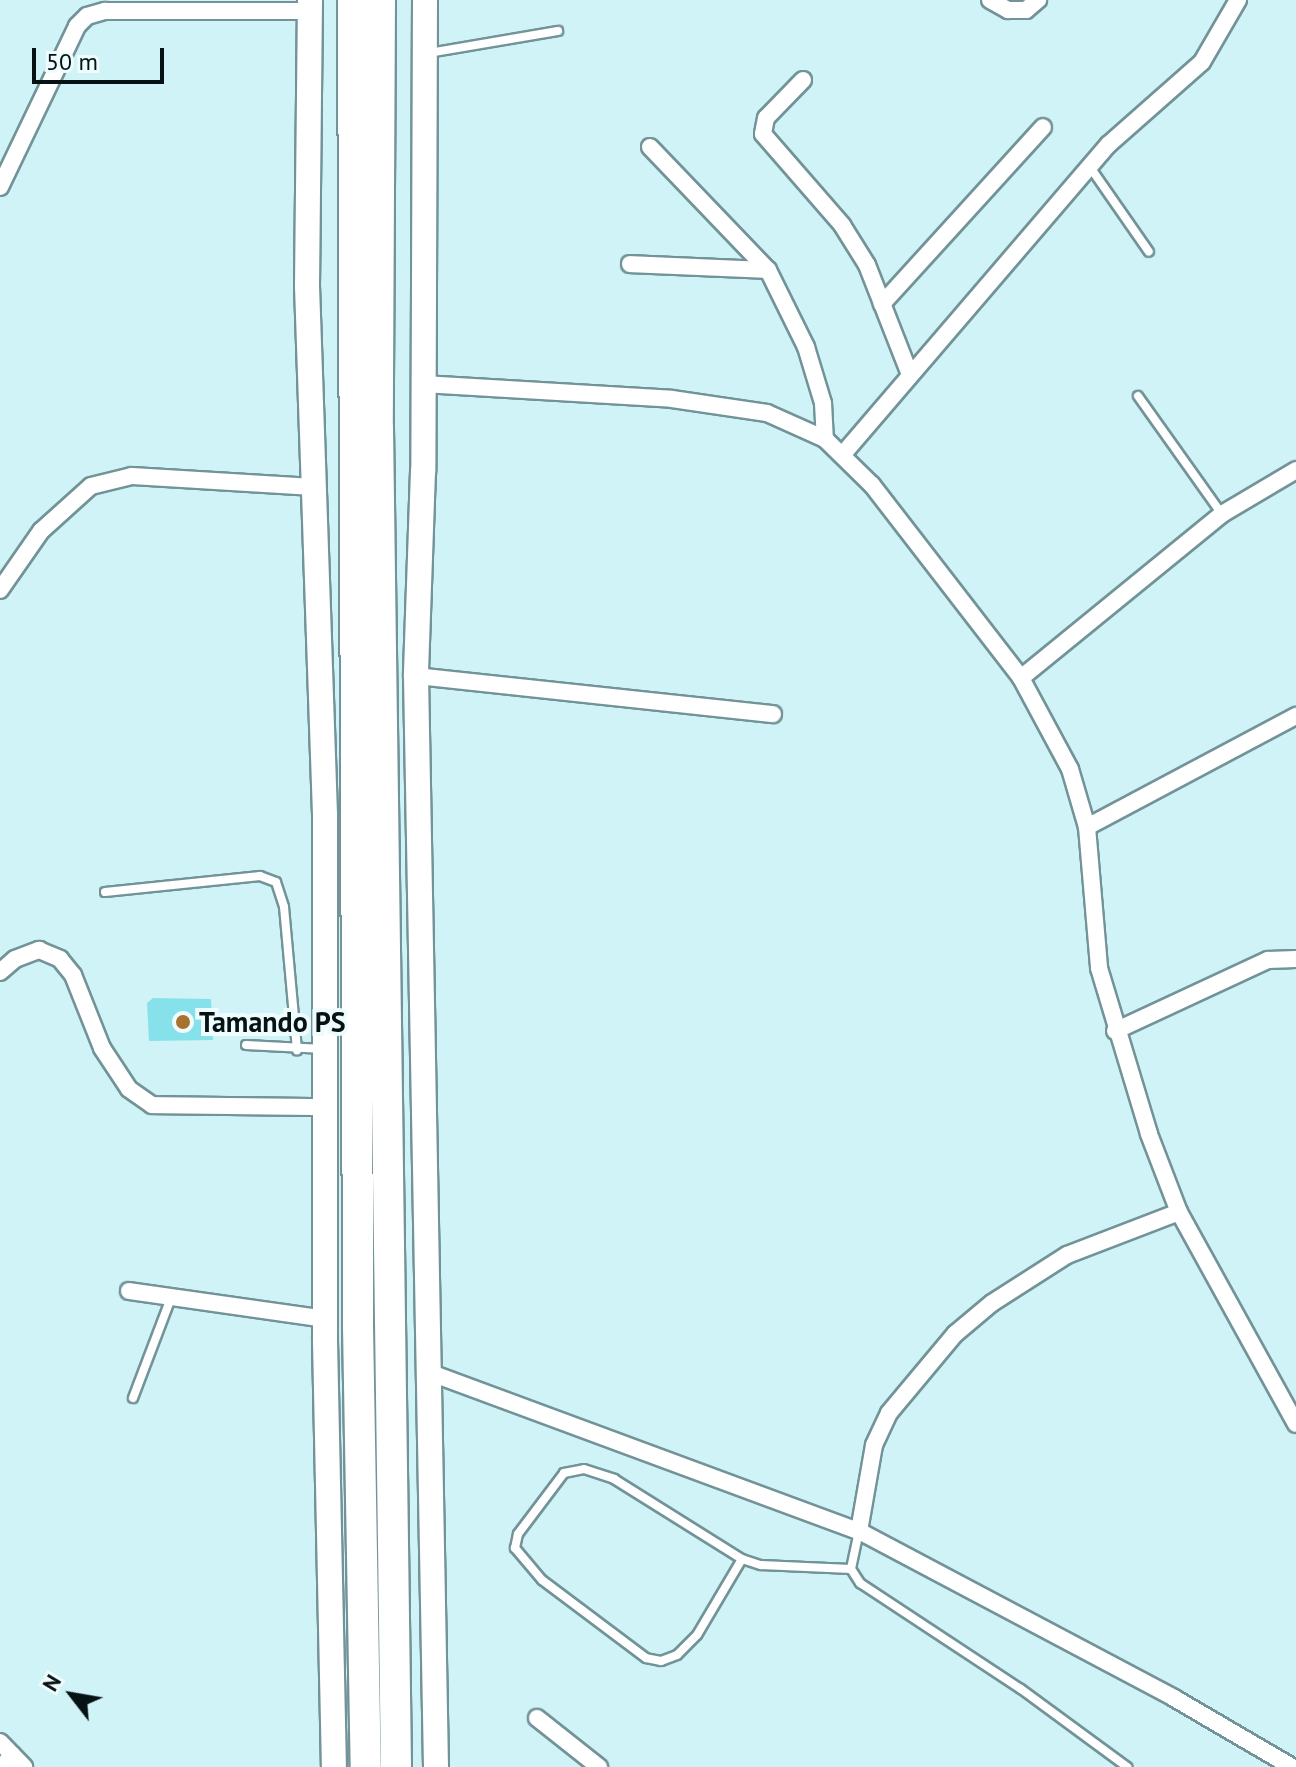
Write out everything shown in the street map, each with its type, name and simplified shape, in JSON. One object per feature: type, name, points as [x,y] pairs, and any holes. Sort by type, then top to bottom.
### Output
[{"type":"highway","points":[[353,0],[358,1326],[366,1767]]},
{"type":"highway","points":[[380,0],[378,428],[396,1767]]},
{"type":"street","points":[[425,0],[423,384],[416,676],[436,1767]]},
{"type":"street","points":[[990,0],[1008,10],[1026,10],[1038,0]]},
{"type":"street","points":[[844,453],[909,372],[1089,166],[1202,62],[1238,0]]},
{"type":"street","points":[[2,179],[87,8],[105,11],[310,6],[307,254],[325,815],[325,1319],[334,1767]]},
{"type":"street","points":[[803,80],[766,118],[763,134],[842,225],[882,304],[909,372]]},
{"type":"street","points":[[882,304],[1043,127]]},
{"type":"street","points":[[650,147],[768,270],[806,347],[823,403],[825,439]]},
{"type":"street","points":[[630,264],[768,270]]},
{"type":"street","points":[[423,384],[672,399],[767,413],[825,439],[844,453],[1021,678],[1070,769],[1087,827],[1099,968],[1115,1031],[1179,1212],[1296,1424]]},
{"type":"street","points":[[1021,678],[1222,514],[1296,470]]},
{"type":"street","points":[[0,590],[41,531],[91,486],[132,476],[314,487]]},
{"type":"street","points":[[416,676],[773,714]]},
{"type":"street","points":[[1087,827],[1296,716]]},
{"type":"street","points":[[0,972],[15,959],[39,950],[60,959],[73,975],[102,1048],[129,1089],[152,1105],[325,1107]]},
{"type":"street","points":[[1115,1031],[1268,960],[1296,959]]},
{"type":"street","points":[[859,1531],[874,1445],[889,1413],[955,1334],[992,1303],[1067,1255],[1179,1212]]},
{"type":"street","points":[[129,1291],[325,1319]]},
{"type":"street","points":[[431,1373],[859,1531],[1174,1698],[1292,1767]]},
{"type":"street","points":[[537,1718],[599,1767]]},
{"type":"lane","points":[[424,54],[558,31]]},
{"type":"lane","points":[[1089,166],[1149,252]]},
{"type":"lane","points":[[1138,396],[1222,514]]},
{"type":"lane","points":[[105,892],[260,876],[276,882],[283,899],[297,1050]]},
{"type":"lane","points":[[246,1045],[297,1050],[325,1049]]},
{"type":"lane","points":[[133,1398],[171,1297]]},
{"type":"lane","points":[[742,1559],[697,1635],[677,1655],[661,1661],[646,1658],[542,1580],[515,1548],[518,1534],[564,1473],[584,1469],[614,1479],[742,1559],[761,1565],[851,1569],[879,1600],[1021,1689],[1127,1767]]},
{"type":"lane","points":[[851,1569],[859,1531]]},
{"type":"building","name":"Tamando PS","points":[[153,998],[211,999],[213,1040],[149,1041],[147,1003]]},
{"type":"place","name":"Tamando PS","points":[[183,1022]]}]
